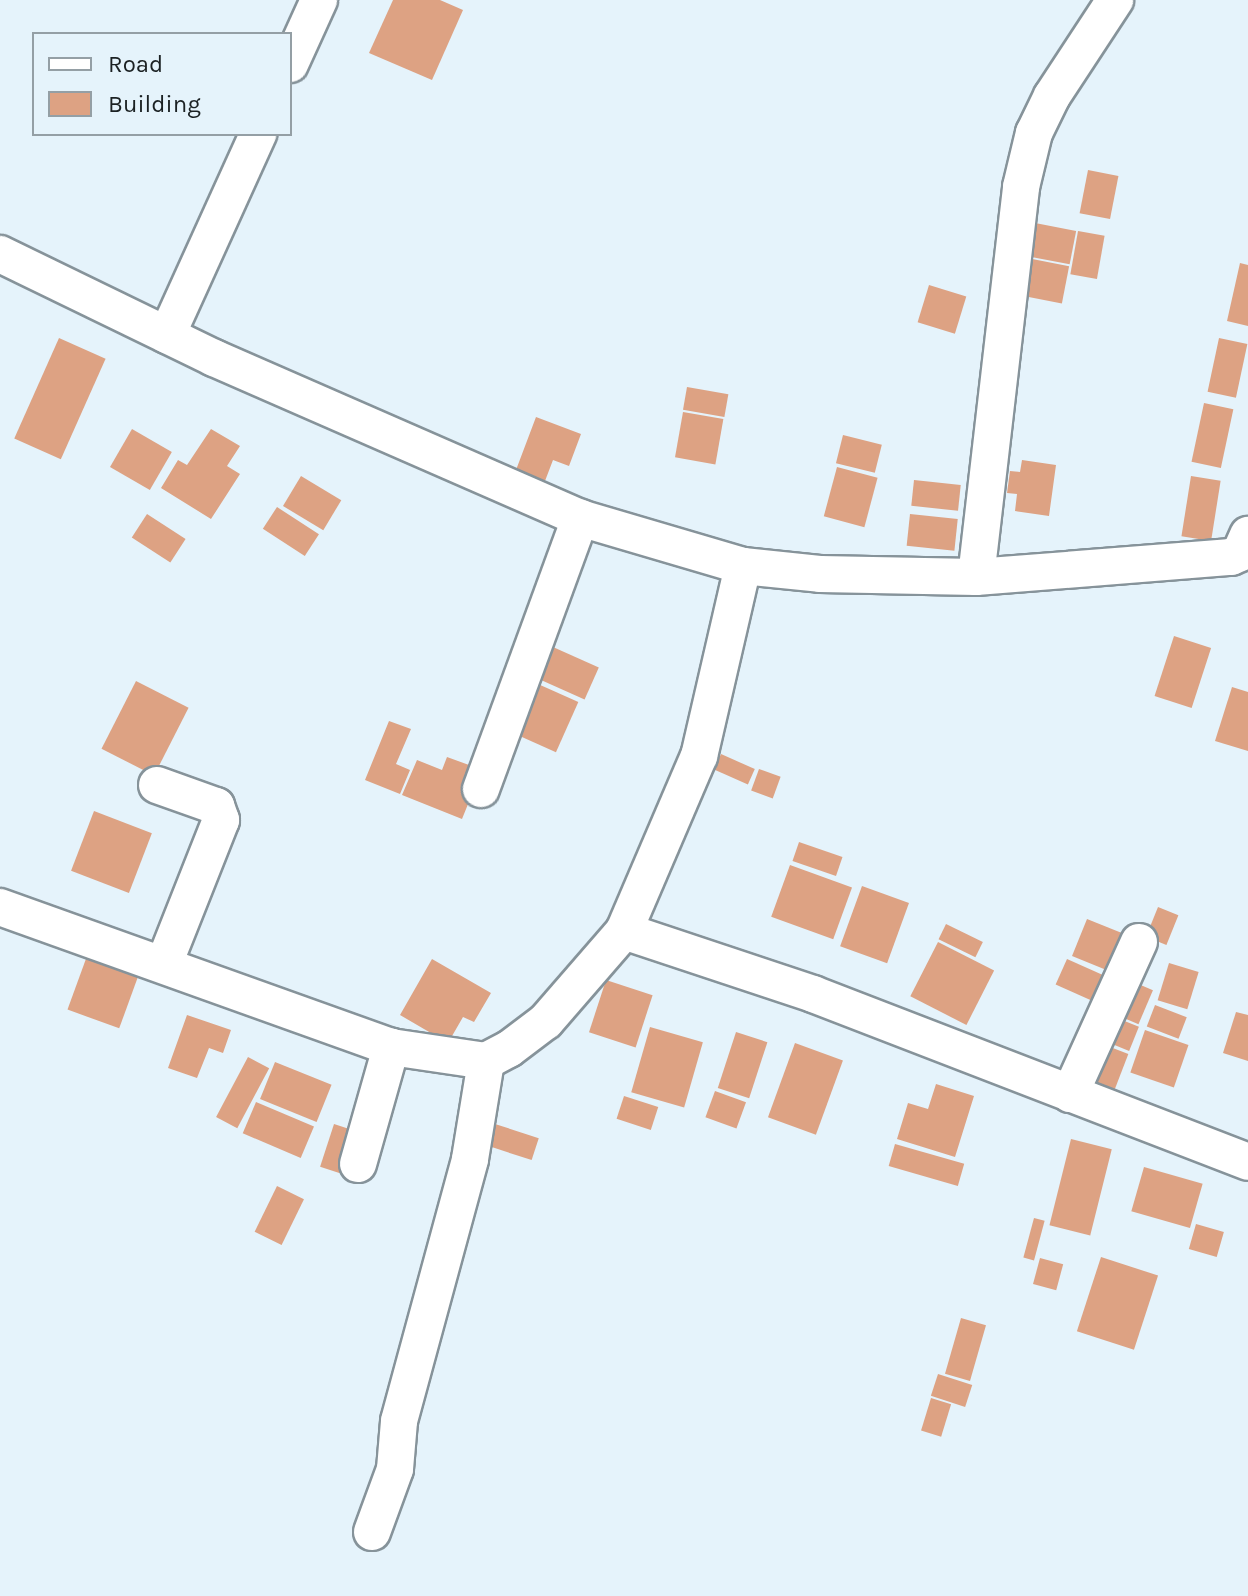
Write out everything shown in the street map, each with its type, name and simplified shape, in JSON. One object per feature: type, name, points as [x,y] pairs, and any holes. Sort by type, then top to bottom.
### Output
[{"type":"street","points":[[292,60],[319,0]]},
{"type":"street","points":[[976,577],[1021,187],[1034,133],[1052,96],[1115,0]]},
{"type":"street","points":[[167,335],[257,136]]},
{"type":"street","points":[[0,254],[167,335],[580,518],[743,566],[820,574],[976,577],[1245,547]]},
{"type":"street","points":[[481,789],[580,518]]},
{"type":"street","points":[[0,907],[391,1047],[486,1061],[546,1021],[624,931],[699,756],[743,566]]},
{"type":"street","points":[[157,785],[216,806],[221,820],[164,964]]},
{"type":"street","points":[[624,931],[813,994],[1248,1162]]},
{"type":"street","points":[[1070,1094],[1139,942]]},
{"type":"street","points":[[358,1164],[391,1047]]},
{"type":"street","points":[[372,1532],[395,1469],[399,1421],[470,1159],[486,1061]]},
{"type":"building","points":[[393,0],[440,0],[463,10],[432,80],[369,53]]},
{"type":"building","points":[[1088,170],[1118,176],[1110,219],[1080,213]]},
{"type":"building","points":[[1030,222],[1076,231],[1070,264],[1024,255]]},
{"type":"building","points":[[1078,231],[1105,236],[1097,279],[1070,274]]},
{"type":"building","points":[[1022,257],[1069,266],[1062,303],[1015,294]]},
{"type":"building","points":[[1240,263],[1248,265],[1248,326],[1227,321]]},
{"type":"building","points":[[929,285],[966,296],[955,334],[918,322]]},
{"type":"building","points":[[59,338],[106,359],[61,459],[14,438]]},
{"type":"building","points":[[1219,338],[1247,344],[1236,398],[1208,392]]},
{"type":"building","points":[[687,387],[728,394],[724,417],[683,410]]},
{"type":"building","points":[[1204,403],[1233,409],[1221,468],[1192,462]]},
{"type":"building","points":[[683,412],[723,419],[715,464],[675,457]]},
{"type":"building","points":[[536,417],[581,434],[569,466],[553,460],[545,481],[516,470]]},
{"type":"building","points":[[132,429],[172,452],[150,490],[110,467]]},
{"type":"building","points":[[211,429],[240,446],[227,466],[240,474],[211,519],[161,488],[178,460],[187,465]]},
{"type":"building","points":[[843,435],[882,445],[875,473],[836,463]]},
{"type":"building","points":[[1022,460],[1056,465],[1049,516],[1015,511],[1017,494],[1007,493],[1010,471],[1020,472]]},
{"type":"building","points":[[837,467],[878,478],[864,527],[824,516]]},
{"type":"building","points":[[301,476],[341,500],[323,530],[283,506]]},
{"type":"building","points":[[1191,476],[1221,481],[1211,541],[1181,536]]},
{"type":"building","points":[[914,480],[961,485],[958,511],[911,506]]},
{"type":"building","points":[[277,507],[319,534],[305,556],[263,529]]},
{"type":"building","points":[[147,514],[186,539],[170,563],[132,537]]},
{"type":"building","points":[[910,514],[958,519],[954,551],[907,546]]},
{"type":"building","points":[[1174,636],[1211,648],[1192,708],[1155,696]]},
{"type":"building","points":[[544,643],[599,667],[585,699],[530,675]]},
{"type":"building","points":[[529,680],[578,702],[556,752],[507,730]]},
{"type":"building","points":[[136,681],[189,708],[154,776],[101,749]]},
{"type":"building","points":[[1232,687],[1248,692],[1248,751],[1215,741]]},
{"type":"building","points":[[389,721],[411,729],[396,764],[410,770],[400,794],[365,780]]},
{"type":"building","points":[[721,754],[755,769],[748,785],[714,770]]},
{"type":"building","points":[[447,757],[469,765],[466,773],[479,777],[462,819],[402,795],[417,760],[442,770]]},
{"type":"building","points":[[759,769],[781,777],[773,798],[751,791]]},
{"type":"building","points":[[94,811],[152,833],[129,893],[71,871]]},
{"type":"building","points":[[799,842],[842,857],[836,876],[792,861]]},
{"type":"building","points":[[790,865],[852,888],[833,939],[771,917]]},
{"type":"building","points":[[862,886],[909,903],[887,963],[840,946]]},
{"type":"building","points":[[1158,907],[1178,915],[1166,945],[1146,937]]},
{"type":"building","points":[[1087,919],[1134,938],[1119,975],[1072,956]]},
{"type":"building","points":[[946,924],[983,942],[975,957],[939,939]]},
{"type":"building","points":[[938,942],[994,971],[966,1025],[910,996]]},
{"type":"building","points":[[87,956],[139,975],[119,1028],[68,1010]]},
{"type":"building","points":[[432,959],[491,993],[474,1022],[463,1017],[448,1043],[400,1015]]},
{"type":"building","points":[[1067,959],[1116,981],[1105,1007],[1056,985]]},
{"type":"building","points":[[1169,963],[1199,972],[1187,1009],[1158,1000]]},
{"type":"building","points":[[606,980],[653,995],[636,1047],[589,1032]]},
{"type":"building","points":[[1129,980],[1153,990],[1138,1024],[1115,1014]]},
{"type":"building","points":[[1155,1005],[1187,1017],[1178,1039],[1147,1026]]},
{"type":"building","points":[[1236,1012],[1248,1015],[1248,1061],[1223,1053]]},
{"type":"building","points":[[187,1015],[231,1030],[223,1053],[209,1048],[197,1078],[168,1068]]},
{"type":"building","points":[[1112,1016],[1139,1027],[1129,1051],[1102,1040]]},
{"type":"building","points":[[650,1027],[703,1042],[684,1108],[631,1092]]},
{"type":"building","points":[[1145,1030],[1188,1045],[1174,1088],[1130,1073]]},
{"type":"building","points":[[736,1032],[767,1042],[749,1098],[718,1088]]},
{"type":"building","points":[[795,1043],[843,1060],[816,1135],[768,1117]]},
{"type":"building","points":[[1105,1045],[1128,1054],[1111,1099],[1088,1090]]},
{"type":"building","points":[[248,1057],[269,1068],[237,1128],[216,1117]]},
{"type":"building","points":[[275,1062],[332,1085],[317,1122],[260,1099]]},
{"type":"building","points":[[936,1084],[974,1096],[955,1157],[897,1139],[908,1103],[928,1109]]},
{"type":"building","points":[[715,1091],[746,1102],[736,1129],[705,1117]]},
{"type":"building","points":[[624,1096],[658,1107],[651,1130],[617,1119]]},
{"type":"building","points":[[256,1102],[314,1127],[301,1158],[243,1133]]},
{"type":"building","points":[[334,1124],[358,1132],[344,1175],[320,1167]]},
{"type":"building","points":[[495,1124],[539,1138],[532,1160],[488,1146]]},
{"type":"building","points":[[1071,1139],[1112,1149],[1090,1236],[1049,1225]]},
{"type":"building","points":[[895,1144],[964,1164],[958,1186],[889,1166]]},
{"type":"building","points":[[1144,1167],[1203,1184],[1190,1228],[1131,1211]]},
{"type":"building","points":[[277,1186],[304,1199],[282,1245],[255,1232]]},
{"type":"building","points":[[1034,1218],[1045,1221],[1034,1260],[1023,1258]]},
{"type":"building","points":[[1196,1224],[1224,1232],[1217,1257],[1189,1249]]},
{"type":"building","points":[[1101,1257],[1158,1276],[1134,1350],[1077,1331]]},
{"type":"building","points":[[1040,1258],[1063,1264],[1056,1290],[1033,1284]]},
{"type":"building","points":[[961,1318],[986,1325],[970,1381],[945,1374]]},
{"type":"building","points":[[938,1374],[972,1385],[965,1407],[931,1396]]},
{"type":"building","points":[[931,1398],[951,1404],[941,1437],[921,1431]]}]
